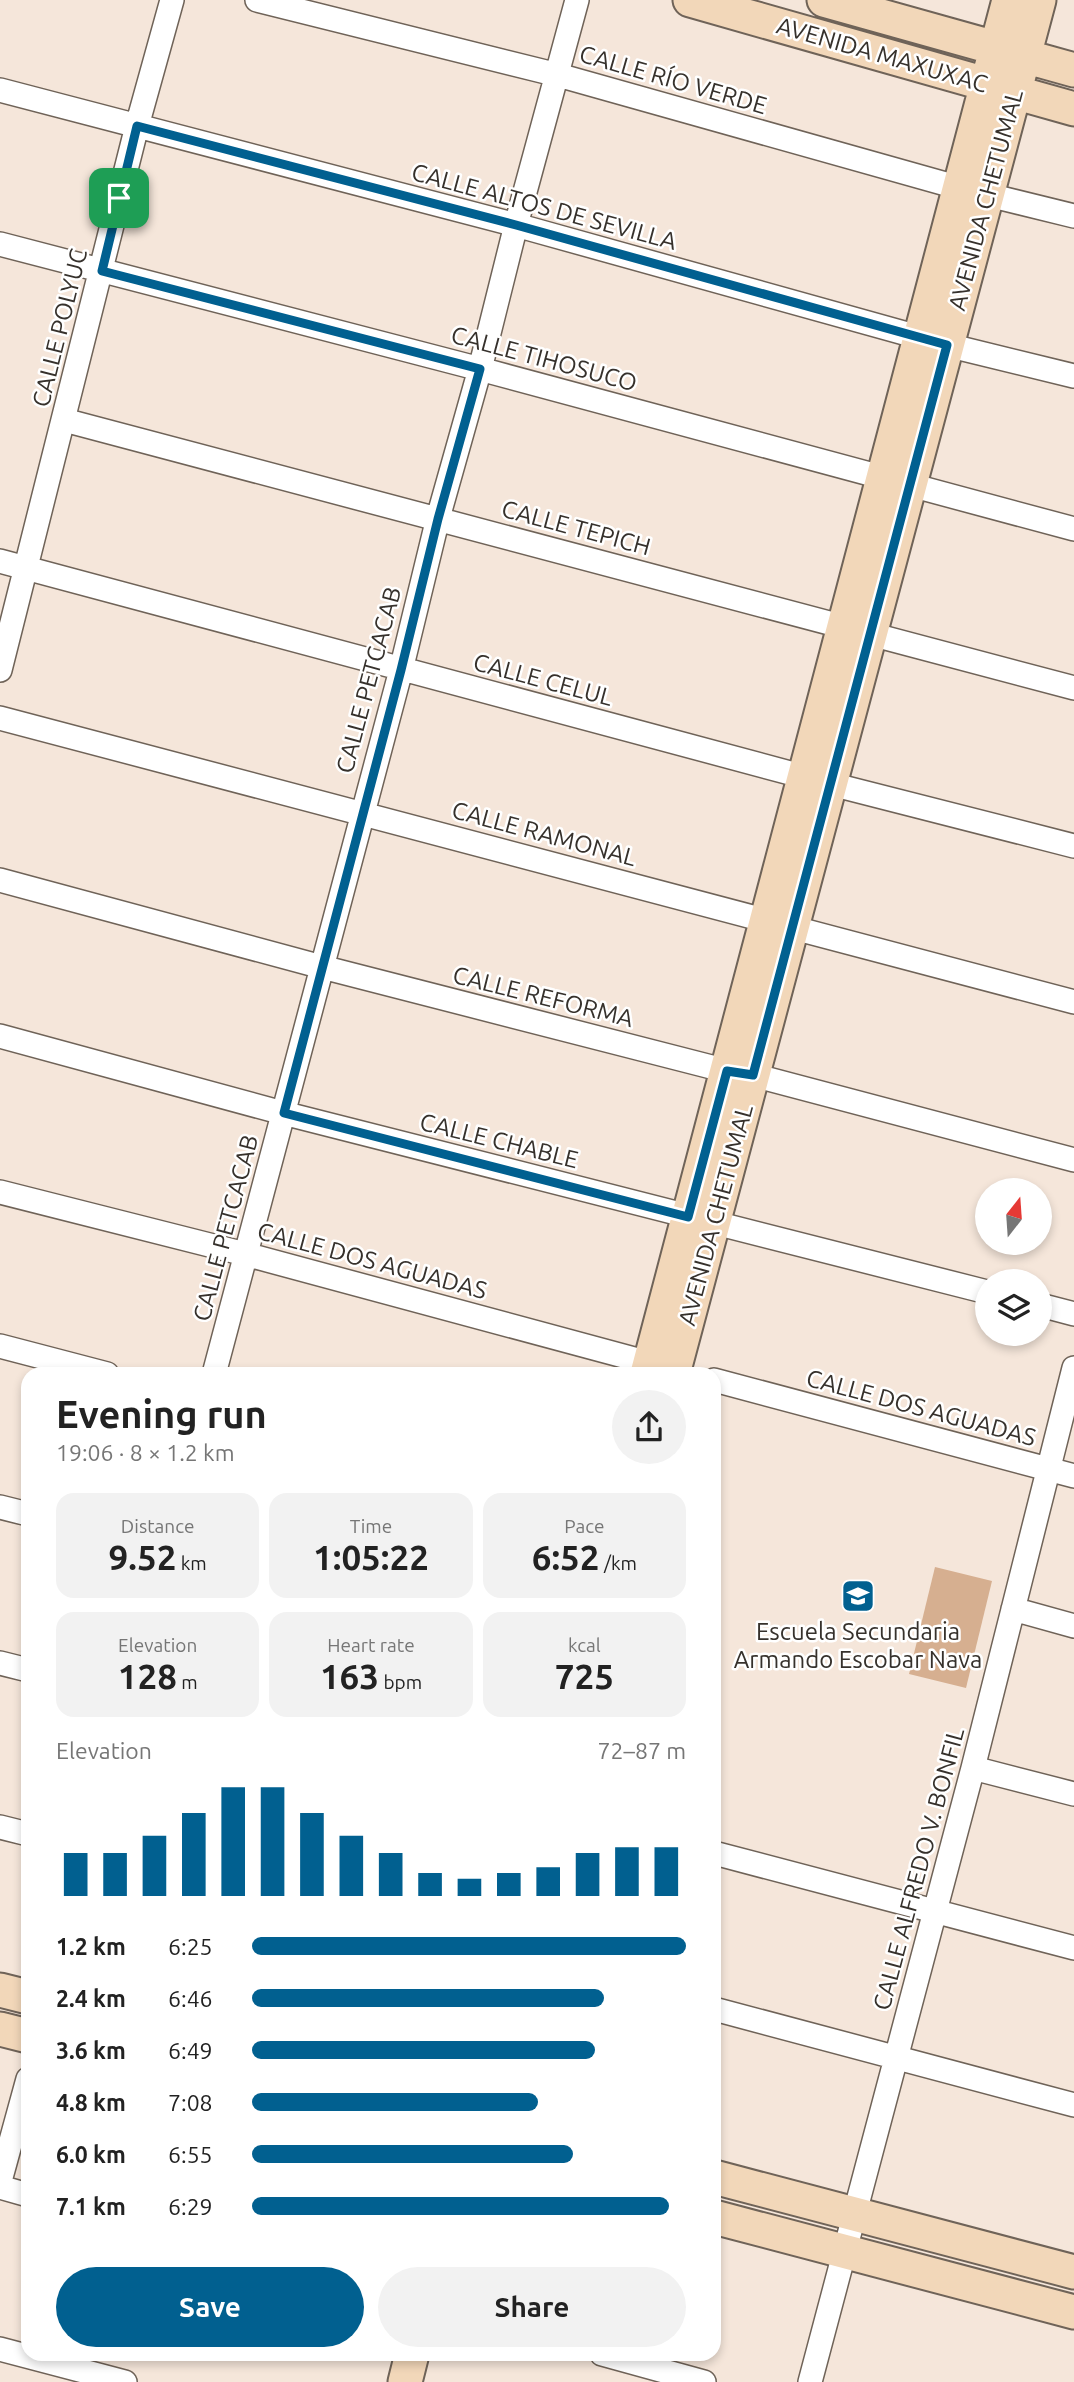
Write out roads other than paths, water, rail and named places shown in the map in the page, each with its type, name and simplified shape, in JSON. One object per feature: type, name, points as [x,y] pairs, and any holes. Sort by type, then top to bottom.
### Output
[{"type":"main road","name":"AVENIDA MAXUXAC","points":[[690,0],[1074,109]]},
{"type":"main road","name":"AVENIDA MAXUXAC","points":[[824,0],[1074,69]]},
{"type":"main road","name":"AVENIDA CHETUMAL","points":[[1009,0],[1011,51]]},
{"type":"main road","name":"AVENIDA CHETUMAL","points":[[668,1367],[701,1220],[1011,51],[1039,0]]},
{"type":"main road","points":[[0,1990],[21,1995]]},
{"type":"main road","points":[[0,2029],[21,2034]]},
{"type":"main road","points":[[721,2179],[1074,2272]]},
{"type":"main road","points":[[721,2219],[1074,2312]]},
{"type":"main road","points":[[381,2382],[386,2361]]},
{"type":"main road","points":[[405,2382],[410,2361]]},
{"type":"street","name":"CALLE POLYUC","points":[[0,670],[137,126],[172,0]]},
{"type":"street","name":"CALLE RÍO VERDE","points":[[257,0],[558,75],[974,191],[1074,216]]},
{"type":"street","name":"CALLE PETCACAB","points":[[216,1367],[577,0]]},
{"type":"street","name":"CALLE ALTOS DE SEVILLA","points":[[0,90],[516,225],[1074,376]]},
{"type":"street","name":"CALLE TIHOSUCO","points":[[0,244],[480,369],[1074,529]]},
{"type":"street","name":"CALLE TEPICH","points":[[64,420],[1074,688]]},
{"type":"street","name":"CALLE CELUL","points":[[0,561],[401,670],[1074,846]]},
{"type":"street","name":"CALLE RAMONAL","points":[[0,718],[1074,1002]]},
{"type":"street","name":"CALLE REFORMA","points":[[0,880],[322,967],[1074,1160]]},
{"type":"street","name":"CALLE CHABLE","points":[[0,1036],[284,1113],[975,1289]]},
{"type":"street","name":"CALLE DOS AGUADAS","points":[[0,1192],[246,1254],[653,1367]]},
{"type":"street","points":[[1052,1308],[1074,1314]]},
{"type":"street","points":[[0,1346],[80,1367]]},
{"type":"street","name":"CALLE ALFREDO V. BONFIL","points":[[810,2382],[973,1768],[1074,1368]]},
{"type":"street","name":"CALLE DOS AGUADAS","points":[[721,1382],[1074,1476]]},
{"type":"street","points":[[0,1507],[21,1512]]},
{"type":"street","points":[[1013,1609],[1074,1626]]},
{"type":"street","points":[[0,1663],[21,1668]]},
{"type":"street","points":[[973,1768],[1074,1794]]},
{"type":"street","points":[[0,1827],[21,1832]]},
{"type":"street","points":[[721,1855],[1074,1948]]},
{"type":"street","points":[[721,2011],[1074,2105]]},
{"type":"street","points":[[0,2181],[21,2104]]},
{"type":"street","points":[[0,2187],[21,2193]]},
{"type":"street","points":[[0,2349],[21,2355]]},
{"type":"street","points":[[45,2361],[125,2382]]},
{"type":"street","points":[[628,2361],[704,2382]]},
{"type":"place","name":"Escuela Secundaria Armando Escobar Nava","points":[[858,1596]]}]
